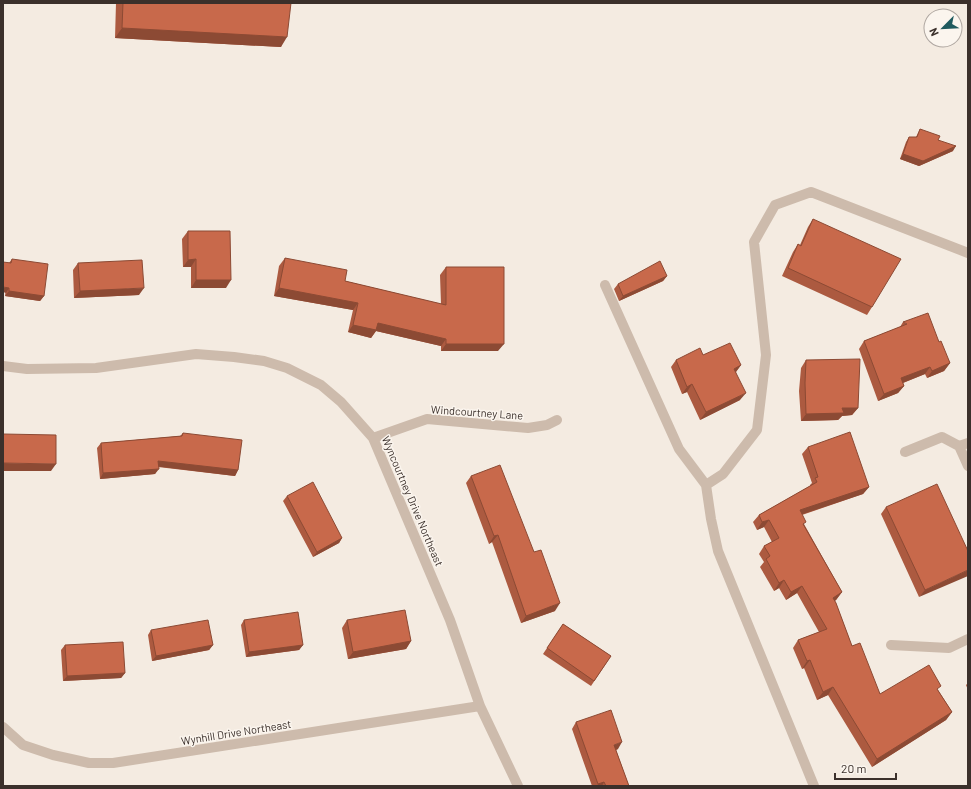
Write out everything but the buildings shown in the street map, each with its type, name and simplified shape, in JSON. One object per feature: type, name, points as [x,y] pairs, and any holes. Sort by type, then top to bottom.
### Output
[{"type":"street","points":[[706,485],[723,474],[757,430],[766,355],[754,242],[775,205],[811,192],[968,253]]},
{"type":"street","points":[[605,285],[679,449],[706,485],[718,551],[814,786]]},
{"type":"street","name":"Wyncourtney Drive Northeast","points":[[3,366],[27,369],[96,368],[196,354],[234,357],[264,361],[287,368],[320,385],[342,402],[373,438],[450,620],[480,706],[518,786]]},
{"type":"street","name":"Windcourtney Lane","points":[[373,438],[428,419],[528,428],[547,425],[557,420]]},
{"type":"street","points":[[905,452],[942,437],[963,445],[968,466]]},
{"type":"street","points":[[891,645],[949,648],[968,639]]},
{"type":"street","name":"Wynhill Drive Northeast","points":[[3,727],[23,745],[53,755],[89,762],[113,764],[480,706]]}]
